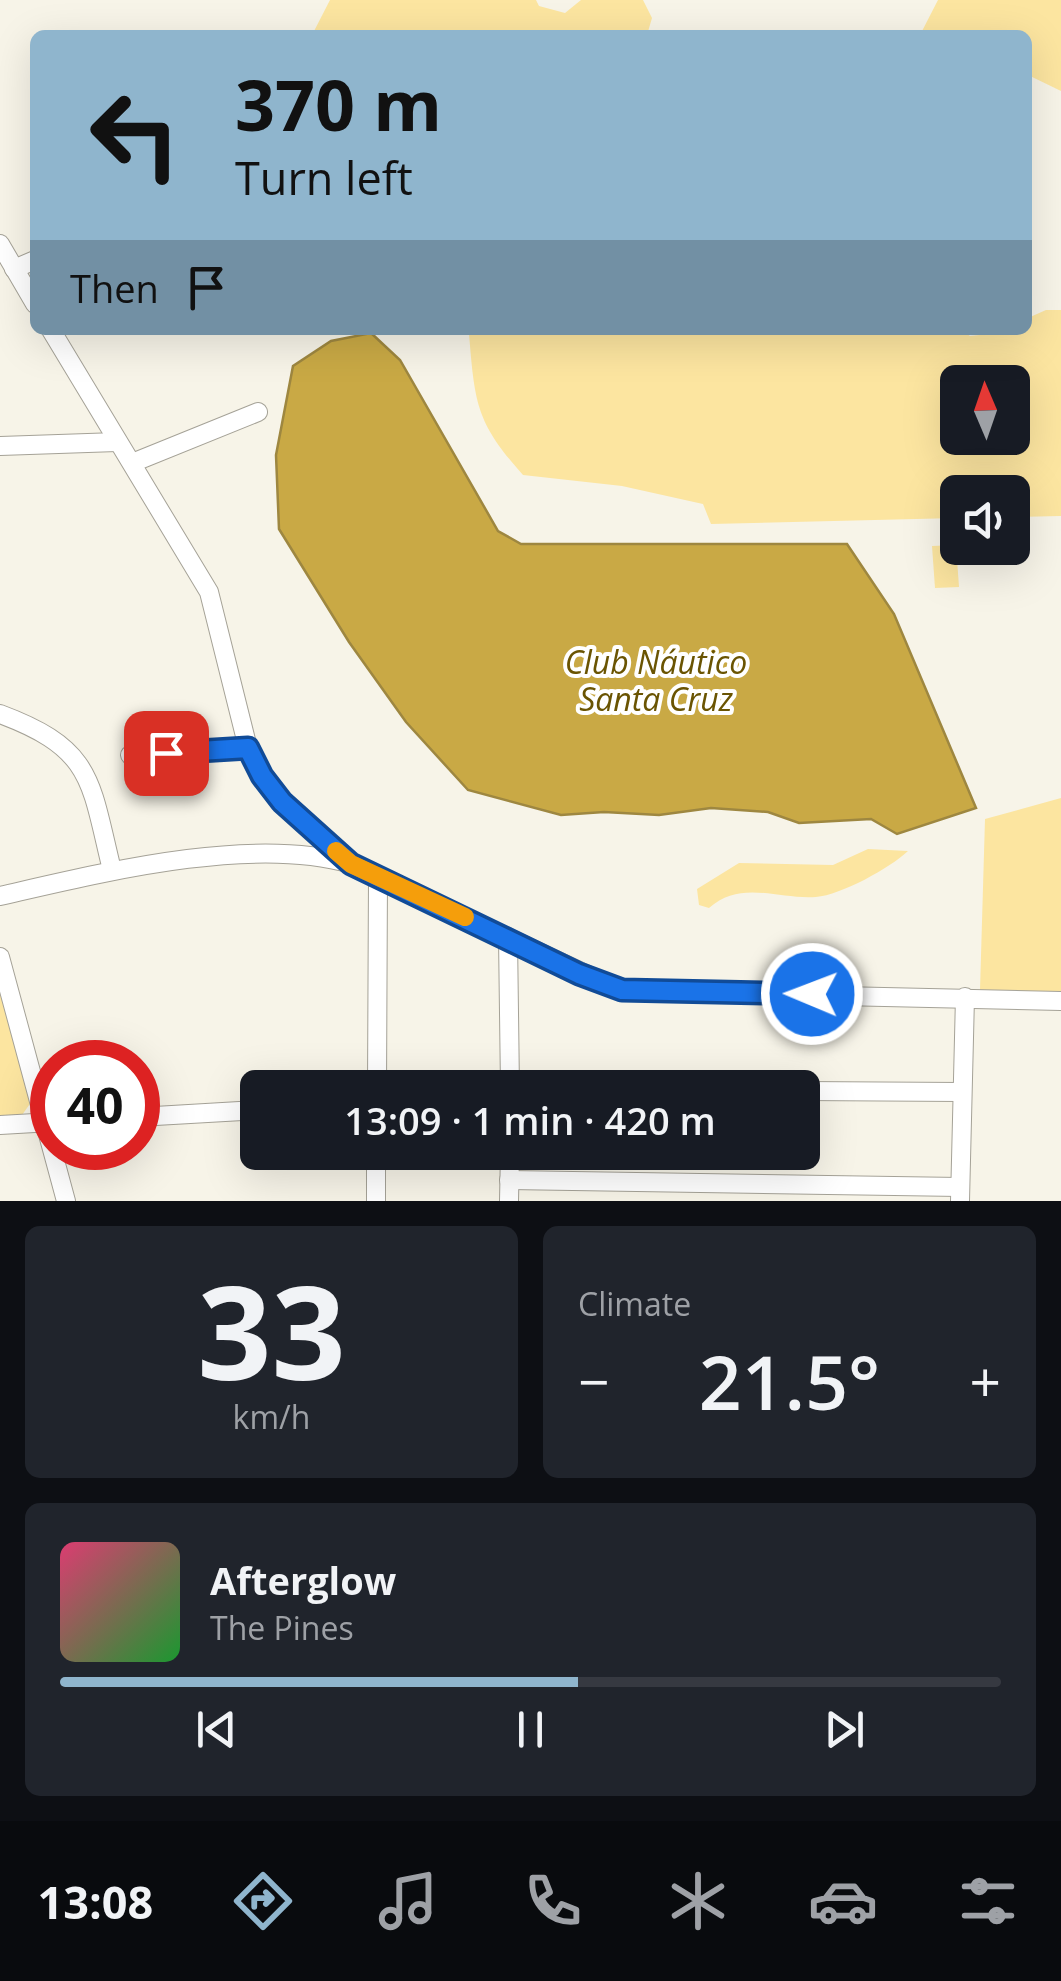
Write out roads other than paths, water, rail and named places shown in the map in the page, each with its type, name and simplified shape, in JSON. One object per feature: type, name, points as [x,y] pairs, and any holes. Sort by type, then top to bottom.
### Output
[{"type":"street","points":[[0,244],[30,295]]},
{"type":"street","points":[[14,268],[30,262]]},
{"type":"street","points":[[53,335],[209,592],[248,748],[262,776],[282,802],[351,864]]},
{"type":"street","points":[[132,464],[258,412]]},
{"type":"street","points":[[0,446],[117,442]]},
{"type":"street","points":[[0,714],[37,728],[73,752],[92,794],[112,870]]},
{"type":"street","points":[[130,754],[248,748]]},
{"type":"street","points":[[0,896],[112,870],[249,855],[326,857],[378,876],[622,990],[1061,1001]]},
{"type":"street","points":[[377,1070],[378,876]]},
{"type":"street","points":[[508,937],[510,1070]]},
{"type":"street","points":[[0,957],[30,1060]]},
{"type":"street","points":[[509,1180],[960,1194],[965,997]]},
{"type":"street","points":[[820,1090],[961,1092]]},
{"type":"street","points":[[160,1116],[240,1111]]},
{"type":"street","points":[[0,1125],[30,1123]]},
{"type":"street","points":[[59,1170],[66,1201]]},
{"type":"street","points":[[376,1170],[376,1201]]},
{"type":"street","points":[[509,1170],[509,1201]]},
{"type":"water","name":"Club Náutico Santa Cruz","points":[[373,335],[400,360],[498,531],[521,544],[847,544],[894,614],[976,808],[897,834],[871,819],[799,823],[768,812],[711,808],[659,815],[561,815],[468,790],[406,722],[349,642],[279,529],[276,455],[293,366],[331,341]]}]
